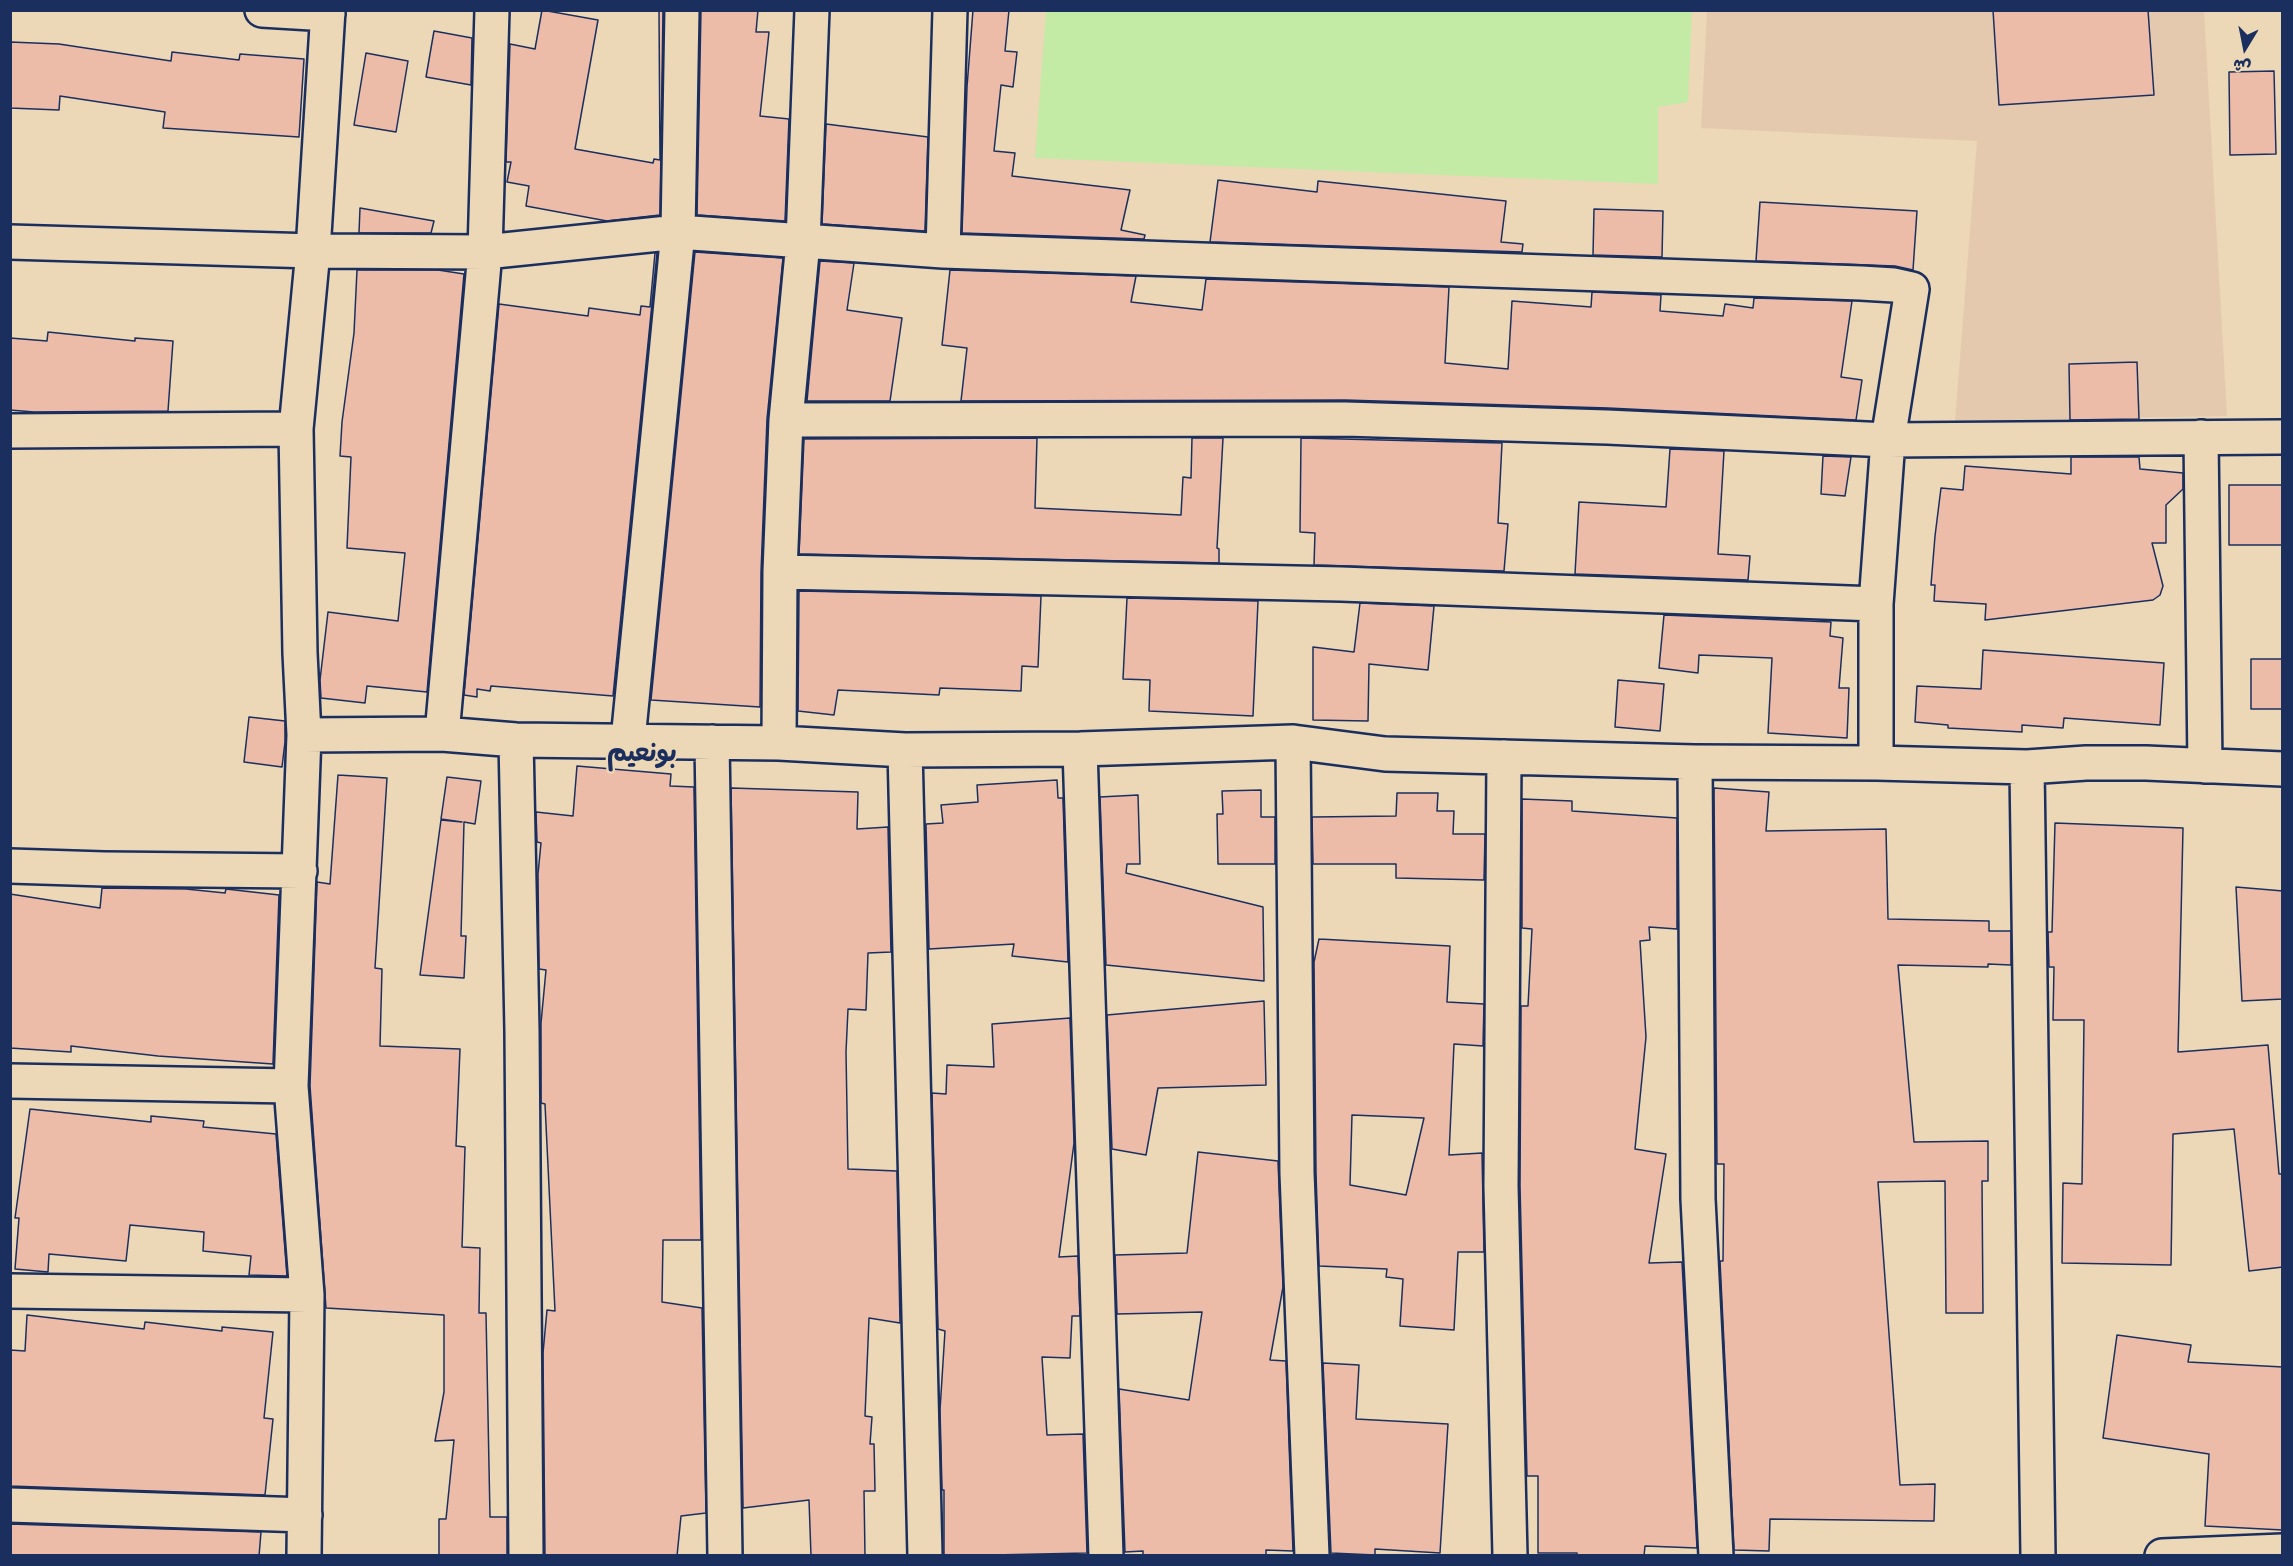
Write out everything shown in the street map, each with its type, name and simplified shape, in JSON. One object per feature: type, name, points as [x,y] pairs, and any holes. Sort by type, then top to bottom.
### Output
[{"type":"street","points":[[262,10],[328,12],[313,250],[296,429],[300,653],[304,735],[291,1086],[307,1295],[304,1556]]},
{"type":"street","points":[[442,734],[485,252],[492,10]]},
{"type":"street","points":[[628,740],[678,232],[682,10]]},
{"type":"street","points":[[779,743],[780,572],[786,420],[803,242],[812,10]]},
{"type":"street","points":[[943,251],[950,10]]},
{"type":"street","points":[[10,242],[485,252],[678,232],[943,251],[1894,285],[1912,290],[1888,440],[1876,604],[1876,763]]},
{"type":"street","points":[[786,420],[1345,419],[1607,427],[1888,440],[2283,437]]},
{"type":"street","points":[[11,432],[296,429]]},
{"type":"street","points":[[2201,437],[2205,765]]},
{"type":"street","points":[[780,572],[1341,584],[1876,604]]},
{"type":"street","points":[[304,735],[442,734],[516,740],[779,743],[905,750],[1080,749],[1293,742],[1385,754],[1504,758],[2027,767],[2086,763],[2283,769]]},
{"type":"street","points":[[516,740],[522,1043],[525,1556]]},
{"type":"street","points":[[712,742],[725,1556]]},
{"type":"street","points":[[1293,742],[1297,1173],[1312,1556]]},
{"type":"street","points":[[1080,749],[1106,1556]]},
{"type":"street","points":[[905,750],[925,1556]]},
{"type":"street","points":[[1504,758],[1502,1186],[1510,1556]]},
{"type":"street","points":[[1695,762],[1698,1199],[1716,1556]]},
{"type":"street","points":[[2027,767],[2038,1556]]},
{"type":"street","points":[[10,866],[300,871]]},
{"type":"street","points":[[10,1081],[291,1086]]},
{"type":"street","points":[[10,1291],[307,1295]]},
{"type":"street","points":[[10,1505],[305,1515]]},
{"type":"street","points":[[2162,1556],[2283,1551]]},
{"type":"shaded area","points":[[1707,11],[2204,11],[2227,416],[1955,421],[1977,141],[1701,128]]},
{"type":"green space","points":[[1046,11],[1692,11],[1688,102],[1658,107],[1658,184],[1035,158]]},
{"type":"building","points":[[542,10],[598,20],[575,149],[653,163],[654,159],[660,160],[659,10],[663,10],[660,215],[607,221],[526,206],[529,186],[507,182],[511,162],[506,162],[510,44],[535,49]]},
{"type":"building","points":[[701,10],[758,10],[756,32],[769,32],[760,116],[789,119],[785,221],[697,215]]},
{"type":"building","points":[[973,10],[1009,10],[1005,51],[1017,52],[1013,87],[1001,85],[994,151],[1015,153],[1012,176],[1130,190],[1121,230],[1145,235],[1144,239],[962,233],[967,87]]},
{"type":"building","points":[[1993,10],[2148,10],[2154,95],[1999,105]]},
{"type":"building","points":[[434,31],[472,38],[471,85],[426,77]]},
{"type":"building","points":[[10,42],[59,44],[171,61],[172,52],[239,60],[240,54],[304,59],[299,137],[163,128],[165,112],[60,96],[59,110],[10,108]]},
{"type":"building","points":[[366,53],[408,61],[396,132],[354,125]]},
{"type":"building","points":[[2274,71],[2276,154],[2230,155],[2229,72]]},
{"type":"building","points":[[826,124],[928,137],[925,231],[822,224]]},
{"type":"building","points":[[1218,180],[1317,192],[1318,181],[1506,201],[1501,242],[1523,244],[1522,252],[1210,242]]},
{"type":"building","points":[[1760,202],[1917,211],[1913,270],[1895,266],[1756,261]]},
{"type":"building","points":[[360,208],[434,221],[431,233],[359,233]]},
{"type":"building","points":[[1594,209],[1663,211],[1662,257],[1593,255]]},
{"type":"building","points":[[695,252],[783,258],[767,419],[761,572],[760,707],[651,700]]},
{"type":"building","points":[[655,253],[657,253],[613,696],[491,686],[490,691],[477,689],[477,697],[464,695],[499,304],[588,316],[589,308],[640,315],[641,306],[650,307]]},
{"type":"building","points":[[820,261],[854,263],[847,310],[902,318],[890,401],[807,401]]},
{"type":"building","points":[[357,270],[438,270],[464,274],[427,692],[367,686],[365,703],[321,698],[320,680],[328,612],[398,621],[405,553],[347,548],[351,457],[340,456],[342,422],[354,333]]},
{"type":"building","points":[[950,270],[1136,276],[1131,302],[1202,310],[1206,279],[1449,287],[1445,363],[1508,369],[1512,301],[1591,307],[1592,292],[1661,295],[1660,311],[1723,316],[1725,304],[1753,308],[1754,298],[1852,301],[1841,377],[1862,380],[1856,420],[1608,408],[1345,400],[961,401],[967,348],[942,345]]},
{"type":"building","points":[[48,332],[135,341],[135,338],[173,341],[168,411],[34,412],[10,410],[10,338],[47,341]]},
{"type":"building","points":[[2137,362],[2139,419],[2070,420],[2069,364]]},
{"type":"building","points":[[1037,438],[1035,508],[1181,515],[1183,477],[1191,478],[1192,438],[1223,438],[1217,548],[1219,549],[1219,563],[799,554],[804,439]]},
{"type":"building","points":[[1301,438],[1502,443],[1498,523],[1508,524],[1504,571],[1314,565],[1315,533],[1300,532]]},
{"type":"building","points":[[1670,449],[1724,451],[1718,554],[1750,556],[1748,580],[1575,574],[1579,502],[1666,507]]},
{"type":"building","points":[[1823,456],[1851,457],[1845,496],[1821,494]]},
{"type":"building","points":[[2071,457],[2139,457],[2140,469],[2183,473],[2183,489],[2166,505],[2166,543],[2152,543],[2163,586],[2160,595],[2153,600],[1985,620],[1986,604],[1934,601],[1935,585],[1931,585],[1941,488],[1963,490],[1965,466],[2071,474]]},
{"type":"building","points":[[2229,485],[2283,485],[2283,545],[2229,545]]},
{"type":"building","points":[[799,591],[1041,596],[1038,667],[1022,666],[1021,691],[940,688],[939,695],[838,690],[834,715],[798,711]]},
{"type":"building","points":[[1127,598],[1258,601],[1253,716],[1149,711],[1150,680],[1123,679]]},
{"type":"building","points":[[1360,603],[1434,606],[1428,670],[1369,664],[1368,721],[1313,720],[1313,647],[1354,652]]},
{"type":"building","points":[[1664,615],[1831,622],[1830,636],[1843,638],[1839,688],[1849,688],[1847,738],[1768,733],[1772,658],[1699,655],[1698,673],[1659,668]]},
{"type":"building","points":[[1983,650],[2164,663],[2160,725],[2064,718],[2063,728],[2022,725],[2022,732],[1948,728],[1948,725],[1915,722],[1917,686],[1981,689]]},
{"type":"building","points":[[2251,659],[2283,659],[2283,709],[2251,709]]},
{"type":"building","points":[[1618,680],[1664,684],[1660,731],[1615,727]]},
{"type":"building","points":[[249,717],[285,721],[282,767],[244,762]]},
{"type":"building","points":[[577,766],[671,774],[670,786],[694,787],[701,1240],[663,1240],[662,1302],[702,1308],[706,1513],[681,1516],[677,1556],[545,1556],[543,1353],[547,1310],[555,1311],[545,1104],[541,1103],[541,1023],[546,970],[539,969],[538,874],[541,843],[537,842],[536,812],[573,816]]},
{"type":"building","points":[[338,775],[387,778],[375,968],[382,969],[380,1046],[460,1049],[456,1146],[465,1147],[462,1247],[480,1248],[479,1313],[486,1313],[490,1517],[507,1517],[507,1556],[439,1556],[439,1519],[446,1519],[454,1440],[435,1441],[444,1392],[444,1315],[326,1308],[310,1086],[317,882],[330,884]]},
{"type":"building","points":[[447,777],[481,781],[475,824],[464,822],[461,936],[466,936],[464,978],[420,975],[441,820],[462,822],[441,819]]},
{"type":"building","points":[[1057,780],[1058,798],[1063,798],[1068,962],[1012,956],[1014,944],[929,949],[926,824],[943,823],[941,805],[978,802],[977,785]]},
{"type":"building","points":[[731,788],[858,792],[857,829],[888,827],[891,952],[868,953],[866,1010],[848,1009],[846,1052],[848,1169],[897,1171],[900,1323],[869,1318],[865,1416],[872,1417],[870,1444],[874,1444],[875,1491],[864,1491],[865,1556],[811,1556],[809,1500],[743,1508]]},
{"type":"building","points":[[1714,788],[1769,792],[1766,831],[1886,829],[1888,919],[1989,921],[1989,931],[2011,931],[2011,965],[1988,964],[1988,967],[1898,965],[1914,1142],[1988,1141],[1988,1181],[1982,1181],[1983,1313],[1946,1313],[1945,1181],[1878,1182],[1900,1485],[1935,1484],[1934,1521],[1770,1519],[1769,1551],[1734,1550],[1720,1261],[1723,1261],[1724,1164],[1717,1164]]},
{"type":"building","points":[[1261,790],[1261,817],[1275,817],[1275,864],[1218,864],[1217,814],[1223,814],[1222,791]]},
{"type":"building","points":[[1397,793],[1438,793],[1437,811],[1454,811],[1453,834],[1485,834],[1484,880],[1396,878],[1396,864],[1313,864],[1312,817],[1396,816]]},
{"type":"building","points":[[1138,795],[1140,864],[1127,864],[1126,873],[1263,907],[1264,981],[1106,965],[1100,797]]},
{"type":"building","points":[[1522,799],[1572,801],[1572,811],[1677,818],[1677,929],[1649,927],[1650,940],[1640,941],[1646,1037],[1635,1149],[1666,1154],[1649,1263],[1682,1262],[1697,1548],[1645,1546],[1644,1556],[1577,1556],[1577,1553],[1538,1553],[1538,1476],[1527,1476],[1520,1186],[1521,1006],[1528,1006],[1532,929],[1522,928]]},
{"type":"building","points":[[2055,823],[2183,828],[2178,1052],[2268,1045],[2279,1174],[2283,1174],[2283,1267],[2249,1271],[2234,1129],[2173,1134],[2171,1265],[2062,1263],[2063,1183],[2082,1184],[2084,1020],[2053,1020],[2054,967],[2049,967],[2048,932],[2052,932]]},
{"type":"building","points":[[2236,887],[2283,891],[2283,999],[2242,1001]]},
{"type":"building","points":[[102,888],[186,889],[225,893],[226,889],[279,895],[273,1064],[158,1056],[71,1046],[71,1052],[10,1048],[10,894],[100,908]]},
{"type":"building","points":[[1319,939],[1450,946],[1447,1002],[1484,1004],[1483,1046],[1454,1044],[1449,1155],[1482,1153],[1484,1252],[1458,1252],[1454,1330],[1400,1326],[1403,1279],[1386,1277],[1387,1269],[1319,1266],[1314,962]],"holes":[[[1352,1115],[1424,1118],[1406,1195],[1350,1185]]]},
{"type":"building","points":[[1264,1001],[1266,1085],[1158,1088],[1146,1155],[1112,1149],[1107,1015]]},
{"type":"building","points":[[1070,1018],[1074,1143],[1059,1257],[1078,1256],[1080,1316],[1072,1316],[1070,1358],[1042,1357],[1047,1435],[1083,1434],[1087,1553],[944,1556],[944,1490],[942,1490],[940,1410],[945,1331],[938,1329],[932,1093],[946,1094],[947,1065],[994,1067],[992,1024]]},
{"type":"building","points":[[30,1109],[151,1122],[151,1116],[204,1121],[203,1127],[276,1134],[287,1276],[249,1275],[251,1256],[203,1251],[204,1232],[130,1225],[126,1261],[49,1254],[48,1272],[15,1269],[19,1218],[15,1218]]},
{"type":"building","points":[[1198,1152],[1278,1161],[1283,1287],[1270,1360],[1286,1361],[1293,1551],[1266,1550],[1266,1556],[1143,1556],[1143,1551],[1125,1552],[1119,1389],[1189,1400],[1202,1312],[1117,1314],[1115,1255],[1187,1253]]},
{"type":"building","points":[[27,1315],[144,1329],[145,1322],[222,1331],[222,1327],[273,1332],[264,1418],[273,1419],[265,1495],[10,1486],[10,1350],[25,1351]]},
{"type":"building","points":[[2117,1335],[2191,1345],[2188,1362],[2283,1367],[2283,1530],[2205,1526],[2209,1454],[2103,1438]]},
{"type":"building","points":[[1323,1363],[1359,1365],[1356,1419],[1448,1424],[1440,1553],[1375,1549],[1375,1555],[1331,1553]]},
{"type":"building","points":[[10,1524],[261,1532],[259,1556],[10,1556]]},
{"type":"district","name":"بونعيم","points":[[642,754]]}]
